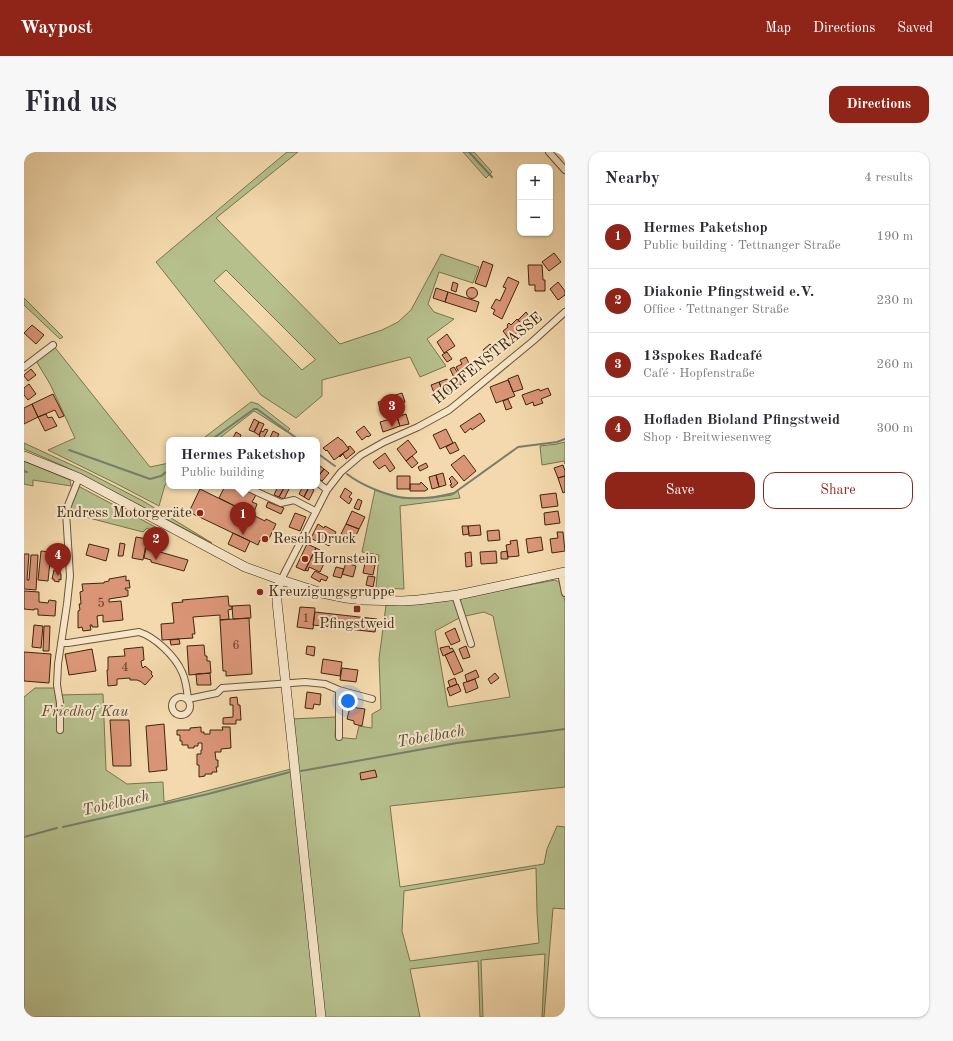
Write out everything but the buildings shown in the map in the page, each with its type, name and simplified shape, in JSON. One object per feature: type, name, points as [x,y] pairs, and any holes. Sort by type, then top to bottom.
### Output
[{"type":"main road","points":[[24,456],[79,478],[239,563],[263,574],[322,593],[363,600],[402,601],[437,598],[563,572]]},
{"type":"main road","points":[[281,580],[277,590],[277,602],[321,1017]]},
{"type":"street","points":[[549,152],[565,170]]},
{"type":"street","name":"HOPFENSTRASSE","points":[[281,580],[315,511],[327,490],[341,472],[361,455],[449,410],[565,312]]},
{"type":"street","points":[[24,367],[53,345]]},
{"type":"street","points":[[60,730],[60,703],[57,685],[58,664],[70,576],[66,512],[79,478]]},
{"type":"street","points":[[320,484],[327,490]]},
{"type":"street","points":[[251,489],[281,503],[294,500],[315,511]]},
{"type":"street","points":[[563,572],[565,593]]},
{"type":"street","points":[[455,595],[471,644]]},
{"type":"street","points":[[61,643],[139,632],[150,636],[174,659],[180,667],[185,681],[188,699],[217,693],[222,688],[305,682],[325,684],[339,690],[372,699]]},
{"type":"street","points":[[339,690],[339,737]]},
{"type":"green space","points":[[287,152],[298,152],[216,218],[340,344],[382,330],[398,322],[411,310],[441,254],[479,267],[473,283],[439,272],[428,304],[434,312],[454,319],[427,339],[446,366],[420,377],[410,357],[322,380],[322,396],[296,418],[261,395],[156,262]],"holes":[[[226,270],[315,359],[302,370],[214,281]]]},
{"type":"green space","points":[[463,152],[474,152],[492,172],[486,178]]},
{"type":"green space","points":[[24,298],[63,337],[60,339],[24,305]]},
{"type":"green space","points":[[53,345],[150,467],[166,464],[166,484],[159,506],[48,450],[75,438],[50,384],[35,359]]},
{"type":"green space","points":[[251,402],[258,404],[290,429],[287,432],[254,411],[221,437],[205,437]]},
{"type":"green space","points":[[565,442],[565,464],[564,461],[542,465],[540,446]]},
{"type":"green space","points":[[24,443],[87,472],[143,501],[212,543],[66,467],[24,449]]},
{"type":"green space","points":[[24,461],[70,480],[71,486],[33,480],[33,486],[24,484]]},
{"type":"green space","points":[[75,487],[80,487],[163,531],[155,533],[147,528],[143,532],[66,512]]},
{"type":"green space","points":[[375,490],[402,498],[432,498],[452,495],[458,491],[460,498],[400,506],[404,589],[376,588],[379,555],[362,552]]},
{"type":"green space","points":[[555,580],[561,583],[565,602],[565,787],[390,806],[400,887],[544,864],[547,849],[557,826],[565,827],[565,909],[553,908],[544,1017],[542,1017],[545,954],[481,960],[483,1017],[480,1017],[478,961],[410,969],[420,1017],[324,1017],[291,719],[336,717],[335,737],[356,739],[359,726],[372,728],[372,714],[381,709],[379,659],[386,605],[419,604],[450,600]],"holes":[[[484,612],[493,616],[510,697],[448,707],[435,631],[461,617]],[[536,868],[539,943],[410,961],[402,931],[404,891]]]},
{"type":"green space","name":"Friedhof Kau","points":[[35,688],[57,688],[58,695],[103,694],[106,770],[127,784],[163,782],[164,802],[291,769],[318,1017],[24,1017],[24,697]]},
{"type":"waterway","points":[[469,152],[492,177]]},
{"type":"waterway","points":[[215,437],[254,409],[257,409],[295,437]]},
{"type":"waterway","points":[[347,474],[367,486],[384,493],[400,497],[413,498],[437,497],[454,493],[518,447],[557,442],[565,439]]},
{"type":"waterway","points":[[69,450],[150,479],[161,476],[166,472]]},
{"type":"waterway","points":[[320,455],[335,466]]},
{"type":"waterway","name":"Tobelbach","points":[[301,771],[457,743],[565,729]]},
{"type":"waterway","name":"Tobelbach","points":[[63,827],[208,794],[290,772]]},
{"type":"waterway","name":"Tobelbach","points":[[24,837],[57,828]]},
{"type":"place","name":"13spokes Radcafé","points":[[392,427]]},
{"type":"place","name":"Endress Motorgeräte","points":[[200,513]]},
{"type":"place","name":"Hermes Paketshop","points":[[243,535]]},
{"type":"place","name":"Resch Druck","points":[[265,539]]},
{"type":"place","name":"Hornstein","points":[[305,559]]},
{"type":"place","name":"Diakonie Pfingstweid e.V.","points":[[156,560]]},
{"type":"place","name":"Hofladen Bioland Pfingstweid","points":[[58,576]]},
{"type":"place","name":"Kreuzigungsgruppe","points":[[260,592]]},
{"type":"place","name":"Pfingstweid","points":[[357,609]]}]
